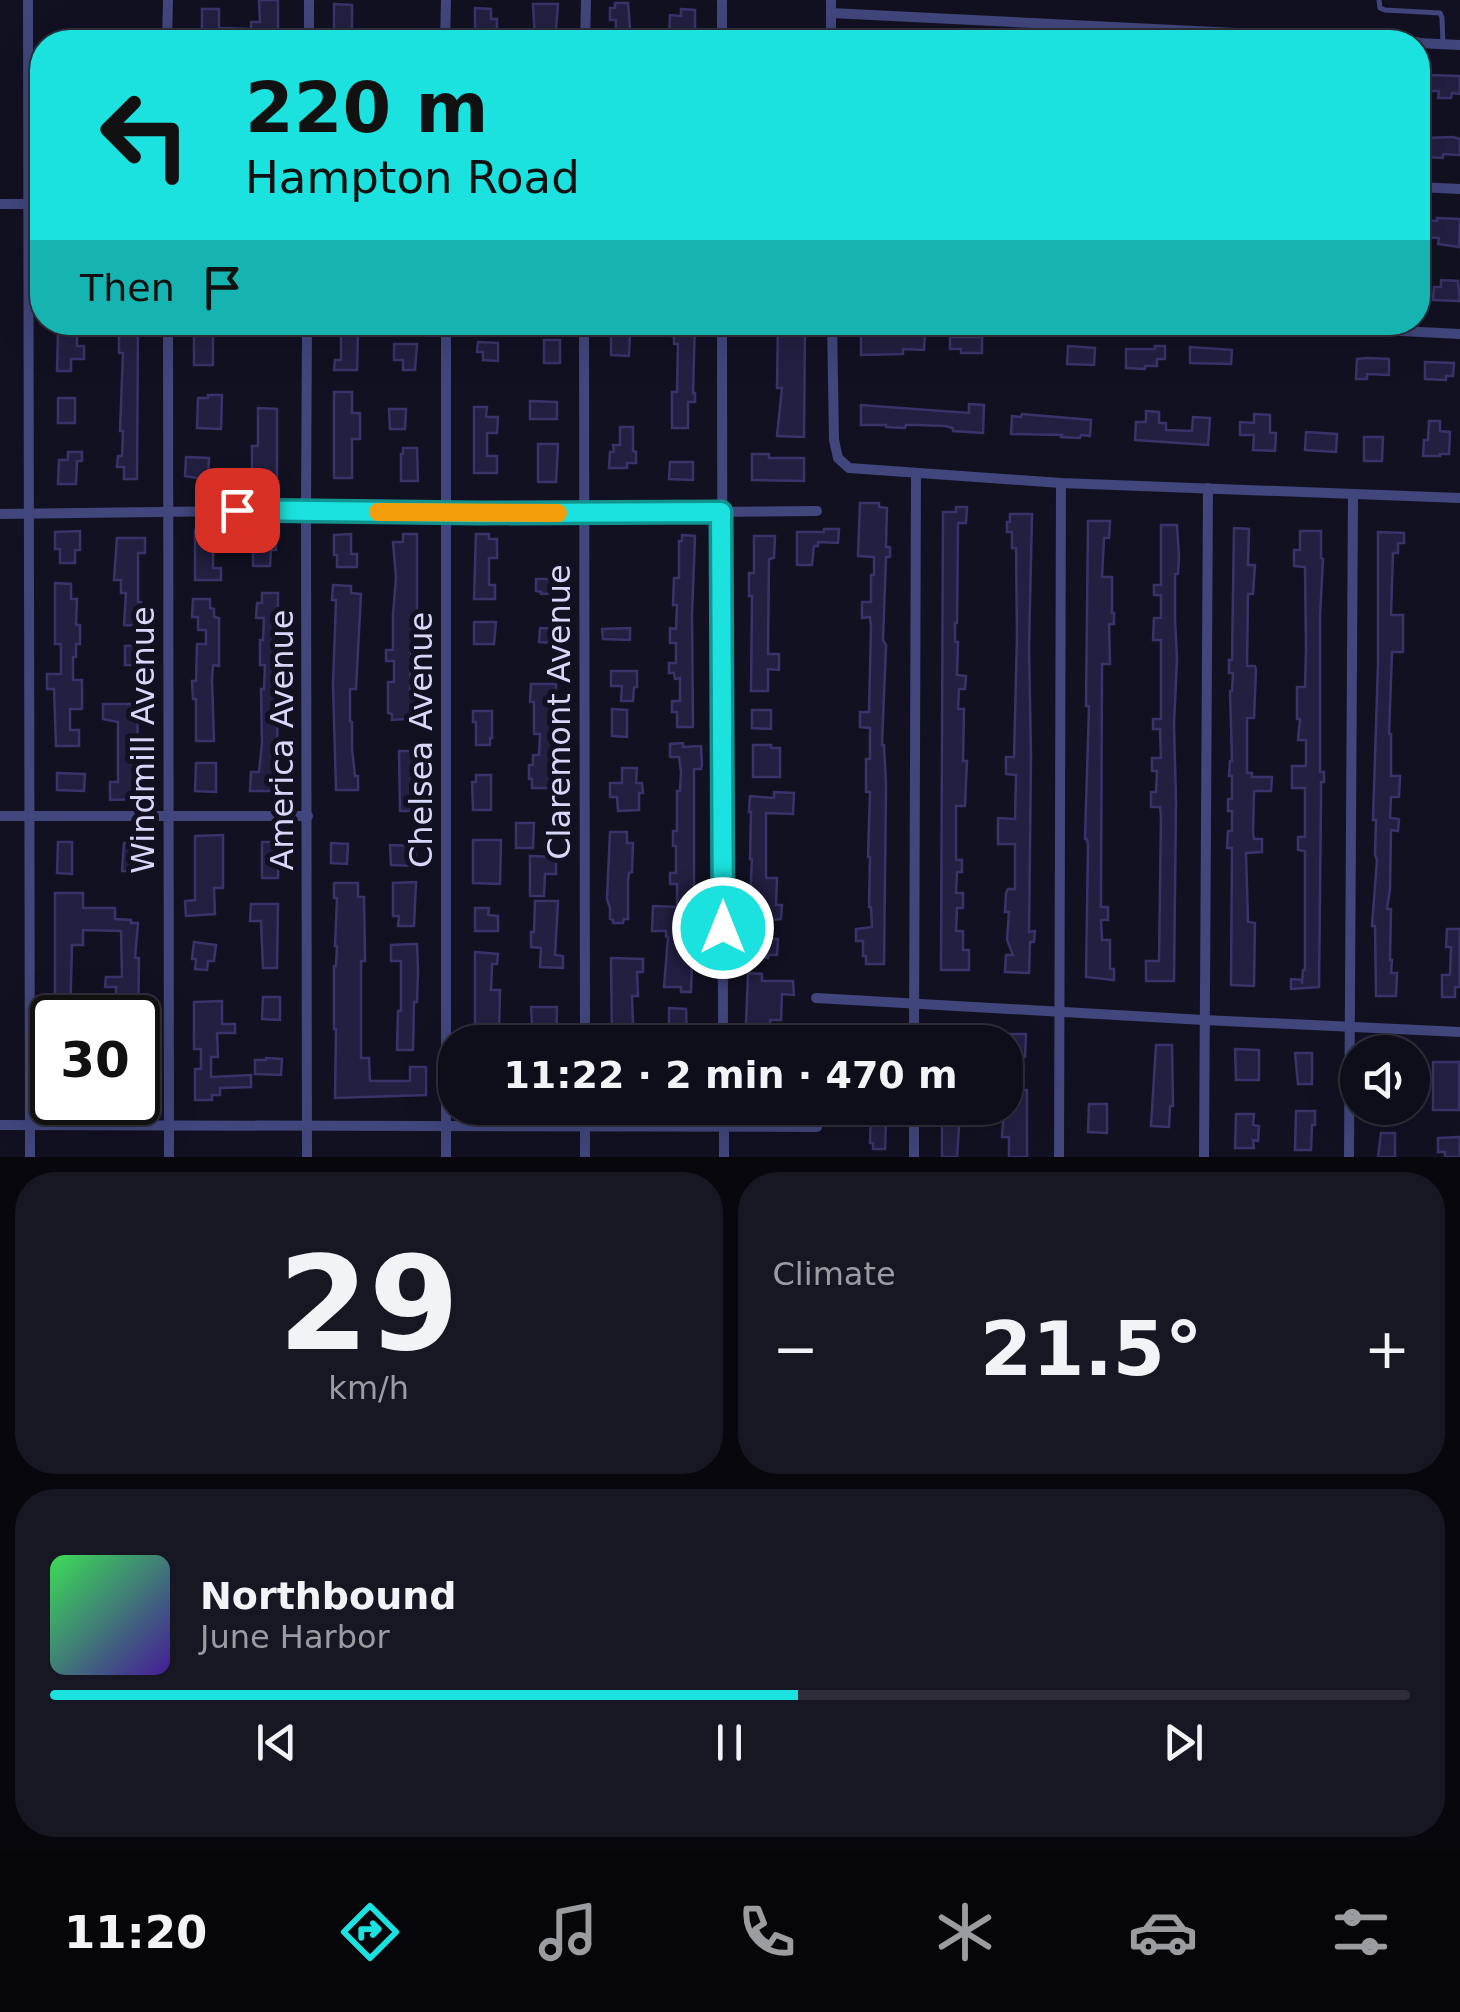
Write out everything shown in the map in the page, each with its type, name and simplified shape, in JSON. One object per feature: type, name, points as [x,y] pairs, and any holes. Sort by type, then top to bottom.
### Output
[{"type":"street","points":[[28,0],[30,1157]]},
{"type":"street","points":[[168,0],[168,30]]},
{"type":"street","points":[[308,0],[308,30]]},
{"type":"street","points":[[445,30],[446,0]]},
{"type":"street","points":[[585,30],[586,0]]},
{"type":"street","points":[[722,0],[722,30]]},
{"type":"street","points":[[830,0],[831,30]]},
{"type":"street","points":[[831,13],[1175,30]]},
{"type":"street","points":[[1430,43],[1460,45]]},
{"type":"street","points":[[1430,189],[1460,190]]},
{"type":"street","points":[[0,204],[28,204]]},
{"type":"street","points":[[1430,332],[1460,334]]},
{"type":"street","name":"Windmill Avenue","points":[[168,335],[169,1157]]},
{"type":"street","name":"America Avenue","points":[[308,335],[308,1157]]},
{"type":"street","name":"Chelsea Avenue","points":[[446,335],[446,1025]]},
{"type":"street","name":"Claremont Avenue","points":[[584,335],[585,1025]]},
{"type":"street","points":[[722,335],[723,1025]]},
{"type":"street","points":[[832,335],[834,440],[838,458],[849,468],[1061,482],[1460,498]]},
{"type":"street","points":[[914,1025],[916,474]]},
{"type":"street","points":[[1059,1157],[1061,482]]},
{"type":"street","points":[[1204,1157],[1208,488]]},
{"type":"street","points":[[1349,1157],[1354,494]]},
{"type":"street","points":[[0,514],[817,511]]},
{"type":"street","points":[[0,816],[308,816]]},
{"type":"street","points":[[816,998],[1460,1032]]},
{"type":"street","points":[[0,1125],[30,1125]]},
{"type":"street","points":[[160,1125],[438,1125]]},
{"type":"street","points":[[446,1125],[817,1127]]},
{"type":"street","name":"Chelsea Avenue","points":[[446,1125],[446,1157]]},
{"type":"street","points":[[914,1125],[914,1157]]},
{"type":"street","points":[[586,1126],[586,1157]]},
{"type":"street","points":[[724,1127],[724,1157]]},
{"type":"lane","points":[[1379,0],[1380,8],[1385,10],[1440,13],[1443,44]]},
{"type":"building","points":[[259,0],[278,0],[278,30],[221,30],[251,29],[251,22],[260,22]]},
{"type":"building","points":[[615,3],[628,3],[630,30],[616,30],[616,20],[610,20],[610,8],[615,8]]},
{"type":"building","points":[[334,4],[352,5],[352,30],[334,30]]},
{"type":"building","points":[[533,4],[558,4],[556,30],[534,30]]},
{"type":"building","points":[[475,8],[491,9],[491,19],[497,19],[497,30],[475,30]]},
{"type":"building","points":[[202,9],[219,9],[219,30],[202,30]]},
{"type":"building","points":[[681,9],[695,10],[695,30],[669,30],[670,15],[681,16]]},
{"type":"building","points":[[1430,75],[1460,76],[1460,94],[1438,98],[1439,91],[1430,91]]},
{"type":"building","points":[[1430,138],[1460,139],[1460,155],[1430,157]]},
{"type":"building","points":[[1460,219],[1459,247],[1438,244],[1439,238],[1430,237],[1430,220]]},
{"type":"building","points":[[1441,280],[1458,281],[1460,301],[1433,300],[1434,287],[1441,287]]},
{"type":"building","points":[[58,335],[77,335],[77,346],[84,346],[84,359],[71,359],[71,371],[57,371]]},
{"type":"building","points":[[119,335],[138,335],[137,479],[124,479],[124,467],[117,467],[118,456],[122,456],[123,431],[123,353],[119,353]]},
{"type":"building","points":[[194,335],[213,335],[213,365],[194,365]]},
{"type":"building","points":[[341,335],[358,335],[357,370],[334,370],[335,360],[341,360]]},
{"type":"building","points":[[611,335],[630,335],[629,356],[611,355]]},
{"type":"building","points":[[695,335],[695,402],[688,402],[688,428],[672,428],[678,344],[674,344],[671,336]]},
{"type":"building","points":[[778,335],[805,335],[804,437],[777,436],[782,388],[777,388]]},
{"type":"building","points":[[861,335],[925,335],[924,350],[861,355]]},
{"type":"building","points":[[950,337],[982,337],[982,353],[950,349]]},
{"type":"building","points":[[544,340],[560,340],[560,363],[544,363]]},
{"type":"building","points":[[478,342],[498,343],[498,361],[483,360],[483,352],[477,352]]},
{"type":"building","points":[[394,344],[417,344],[415,370],[403,370],[403,360],[394,360]]},
{"type":"building","points":[[1068,346],[1095,348],[1094,365],[1067,364]]},
{"type":"building","points":[[1165,346],[1165,359],[1157,359],[1157,366],[1126,368],[1126,349]]},
{"type":"building","points":[[1190,347],[1232,350],[1231,364],[1190,363]]},
{"type":"building","points":[[1357,359],[1389,359],[1389,375],[1367,374],[1367,379],[1356,379]]},
{"type":"building","points":[[1425,362],[1454,363],[1453,376],[1446,376],[1446,380],[1425,379]]},
{"type":"building","points":[[334,392],[352,392],[352,413],[360,413],[360,439],[352,439],[352,478],[334,478]]},
{"type":"building","points":[[222,395],[221,429],[197,428],[198,398]]},
{"type":"building","points":[[58,398],[75,398],[75,423],[58,423]]},
{"type":"building","points":[[530,401],[557,402],[557,419],[530,419]]},
{"type":"building","points":[[969,404],[984,405],[983,433],[953,431],[945,426],[861,425],[861,405],[969,413]]},
{"type":"building","points":[[474,407],[487,407],[486,417],[498,417],[497,433],[487,433],[487,456],[497,456],[497,473],[474,473]]},
{"type":"building","points":[[258,408],[277,409],[277,478],[252,478],[252,446],[258,446]]},
{"type":"building","points":[[389,409],[406,409],[405,429],[390,429]]},
{"type":"building","points":[[1146,411],[1159,412],[1159,423],[1166,423],[1166,430],[1192,431],[1193,417],[1210,418],[1208,445],[1135,440],[1136,422],[1146,422]]},
{"type":"building","points":[[1254,414],[1270,415],[1270,433],[1276,433],[1275,451],[1253,450],[1254,435],[1240,435],[1240,422],[1254,423]]},
{"type":"building","points":[[1012,416],[1091,420],[1090,436],[1011,434]]},
{"type":"building","points":[[1429,421],[1440,421],[1440,431],[1450,432],[1449,454],[1423,456]]},
{"type":"building","points":[[620,427],[633,427],[636,463],[627,463],[627,468],[609,468],[613,445],[620,445]]},
{"type":"building","points":[[1306,432],[1337,434],[1336,452],[1305,450]]},
{"type":"building","points":[[1364,437],[1383,437],[1382,461],[1364,461]]},
{"type":"building","points":[[538,444],[558,444],[556,482],[538,482]]},
{"type":"building","points":[[403,448],[417,448],[418,481],[401,481]]},
{"type":"building","points":[[68,452],[82,452],[82,461],[77,461],[76,484],[58,484],[59,460],[68,460]]},
{"type":"building","points":[[752,454],[804,458],[804,481],[752,480]]},
{"type":"building","points":[[186,457],[209,458],[208,480],[185,476]]},
{"type":"building","points":[[670,462],[693,462],[693,480],[669,479]]},
{"type":"building","points":[[860,503],[879,503],[879,507],[887,508],[886,547],[890,547],[890,557],[886,557],[883,640],[884,964],[866,964],[863,941],[856,941],[856,929],[872,927],[870,792],[866,792],[870,728],[860,727],[860,712],[869,712],[871,627],[870,617],[862,618],[862,602],[871,602],[874,557],[858,556]]},
{"type":"building","points":[[956,507],[967,507],[966,523],[958,523],[955,642],[957,675],[966,676],[965,689],[959,689],[958,709],[964,709],[963,761],[967,761],[965,806],[956,806],[956,860],[962,860],[962,872],[957,872],[956,893],[963,893],[963,908],[957,908],[956,931],[963,931],[963,950],[969,950],[969,970],[941,970],[943,512],[956,512]]},
{"type":"building","points":[[1010,514],[1032,514],[1029,932],[1035,931],[1034,942],[1030,942],[1029,973],[1005,972],[1006,955],[1013,955],[1007,940],[1009,912],[1005,912],[1006,893],[1015,889],[1015,844],[998,844],[998,818],[1015,819],[1016,775],[1006,774],[1006,757],[1014,757],[1017,635],[1016,548],[1012,548],[1012,532],[1007,532]]},
{"type":"building","points":[[1088,521],[1110,521],[1109,538],[1104,538],[1102,577],[1112,577],[1114,613],[1114,624],[1109,624],[1110,664],[1102,664],[1101,907],[1108,907],[1108,920],[1101,920],[1102,940],[1110,940],[1114,980],[1086,977]]},
{"type":"building","points":[[1161,525],[1177,525],[1179,557],[1175,574],[1174,981],[1146,981],[1146,961],[1159,961],[1161,817],[1160,807],[1151,807],[1151,792],[1156,792],[1157,771],[1152,771],[1152,758],[1161,758],[1160,729],[1153,729],[1153,719],[1161,719],[1161,640],[1153,640],[1154,618],[1161,618],[1161,595],[1154,595],[1154,585],[1161,585]]},
{"type":"building","points":[[1234,528],[1249,529],[1248,565],[1255,565],[1253,594],[1248,594],[1247,666],[1255,666],[1256,670],[1254,718],[1247,718],[1247,773],[1252,773],[1252,777],[1272,777],[1271,791],[1254,791],[1253,832],[1254,839],[1262,839],[1262,852],[1246,853],[1248,922],[1255,923],[1254,986],[1231,985],[1232,848],[1227,848],[1228,831],[1232,831],[1228,799],[1232,799],[1229,776],[1233,673],[1229,673],[1229,660]]},
{"type":"building","points":[[839,529],[838,543],[818,542],[812,565],[797,565],[797,532]]},
{"type":"building","points":[[195,530],[223,530],[223,548],[213,548],[213,568],[221,568],[221,580],[195,580]]},
{"type":"building","points":[[80,531],[75,563],[60,563],[55,532]]},
{"type":"building","points":[[1300,531],[1321,531],[1320,772],[1324,772],[1324,782],[1319,987],[1291,989],[1291,979],[1302,980],[1302,984],[1305,970],[1305,851],[1298,850],[1298,837],[1305,837],[1305,788],[1292,788],[1292,766],[1306,766],[1306,740],[1298,740],[1297,719],[1297,687],[1305,687],[1306,649],[1305,567],[1294,566],[1294,550],[1300,550]]},
{"type":"building","points":[[253,532],[276,533],[276,550],[271,550],[270,566],[253,566]]},
{"type":"building","points":[[1378,532],[1404,533],[1404,543],[1398,543],[1398,553],[1393,553],[1391,615],[1403,615],[1403,652],[1392,652],[1389,734],[1391,776],[1400,776],[1399,797],[1391,797],[1390,818],[1399,819],[1398,831],[1391,830],[1387,909],[1391,909],[1390,960],[1391,973],[1397,973],[1396,996],[1376,996],[1372,926],[1377,860],[1373,820]]},
{"type":"building","points":[[351,534],[351,554],[357,554],[357,567],[337,567],[334,535]]},
{"type":"building","points":[[403,534],[417,534],[417,650],[411,650],[410,690],[416,690],[418,695],[418,718],[392,720],[388,713],[388,682],[394,682],[394,661],[386,661],[386,650],[393,650],[393,542],[403,542]]},
{"type":"building","points":[[476,534],[489,534],[489,539],[497,539],[497,558],[489,558],[489,585],[495,585],[495,599],[474,599]]},
{"type":"building","points":[[682,535],[695,536],[693,727],[677,727],[672,701],[680,701],[680,678],[669,673],[669,663],[676,663],[676,643],[670,643],[670,628],[676,629],[674,578],[679,578]]},
{"type":"building","points":[[754,536],[775,536],[774,558],[769,559],[768,654],[779,654],[779,670],[768,669],[768,691],[751,691],[749,573],[754,573]]},
{"type":"building","points":[[117,538],[145,538],[145,553],[138,553],[140,626],[124,625],[126,593],[121,593],[121,580],[114,580]]},
{"type":"building","points":[[536,579],[560,579],[560,593],[541,594],[536,591]]},
{"type":"building","points":[[55,583],[71,584],[71,599],[77,599],[80,644],[76,644],[73,657],[73,680],[82,680],[82,709],[70,709],[70,730],[79,730],[79,746],[56,746],[54,689],[47,689],[47,674],[61,674],[61,644],[55,644]]},
{"type":"building","points":[[333,585],[351,586],[351,593],[361,594],[356,689],[350,689],[358,790],[336,790]]},
{"type":"building","points":[[262,593],[278,593],[277,791],[250,791],[251,772],[259,772],[262,743],[261,689],[265,665],[260,665],[260,640],[264,618],[256,618]]},
{"type":"building","points":[[193,599],[210,599],[214,617],[219,618],[219,666],[213,665],[212,679],[214,741],[196,741],[192,681],[196,681],[197,644],[206,644],[206,630],[198,630],[198,617],[192,617]]},
{"type":"building","points":[[474,622],[496,622],[494,644],[474,644]]},
{"type":"building","points":[[540,628],[563,629],[562,644],[539,642]]},
{"type":"building","points":[[630,628],[630,640],[603,639],[602,629]]},
{"type":"building","points":[[146,645],[147,665],[125,665],[125,646]]},
{"type":"building","points":[[611,671],[637,671],[633,701],[621,701],[622,686],[611,686]]},
{"type":"building","points":[[531,684],[556,684],[556,702],[550,702],[549,721],[555,722],[553,788],[532,788],[529,779],[533,755],[539,755],[540,734],[534,734]]},
{"type":"building","points":[[103,704],[137,704],[139,799],[110,800],[110,782],[118,782],[118,722],[103,719]]},
{"type":"building","points":[[612,709],[627,710],[627,737],[612,736]]},
{"type":"building","points":[[752,710],[771,710],[771,729],[752,728]]},
{"type":"building","points":[[473,711],[492,711],[490,745],[476,745]]},
{"type":"building","points":[[683,743],[683,747],[701,746],[702,765],[701,769],[694,769],[691,992],[681,992],[681,987],[664,987],[668,937],[666,931],[652,931],[653,906],[677,907],[677,884],[670,884],[670,873],[676,873],[673,831],[677,831],[681,772],[679,757],[670,757],[670,744]]},
{"type":"building","points":[[753,745],[780,748],[780,777],[753,777]]},
{"type":"building","points":[[399,751],[417,751],[416,811],[400,811]]},
{"type":"building","points":[[196,763],[216,763],[216,792],[195,791]]},
{"type":"building","points":[[622,768],[637,768],[636,783],[642,783],[643,793],[639,793],[639,810],[618,811],[617,797],[610,797],[610,783],[622,783]]},
{"type":"building","points":[[57,773],[85,774],[84,791],[57,790]]},
{"type":"building","points":[[476,775],[491,775],[491,810],[473,810],[472,782],[476,782]]},
{"type":"building","points":[[774,792],[794,793],[793,814],[766,813],[766,878],[777,878],[776,905],[782,905],[781,919],[769,920],[768,939],[778,939],[777,955],[768,958],[751,955],[749,812],[750,796],[774,798]]},
{"type":"building","points":[[516,823],[534,823],[533,848],[516,848]]},
{"type":"building","points":[[610,832],[627,832],[627,843],[633,843],[628,919],[623,923],[610,919],[607,899]]},
{"type":"building","points":[[223,835],[223,888],[214,888],[215,914],[186,916],[185,901],[195,900],[195,836]]},
{"type":"building","points":[[473,840],[501,840],[500,884],[473,883]]},
{"type":"building","points":[[58,842],[72,842],[72,874],[57,873]]},
{"type":"building","points":[[262,842],[279,842],[278,878],[262,878]]},
{"type":"building","points":[[124,843],[137,843],[136,871],[122,871]]},
{"type":"building","points":[[331,843],[348,844],[347,864],[331,863]]},
{"type":"building","points":[[390,845],[416,846],[416,866],[391,865]]},
{"type":"building","points":[[530,856],[556,857],[556,874],[545,874],[544,896],[530,896]]},
{"type":"building","points":[[416,882],[414,926],[398,926],[399,916],[393,916],[393,883]]},
{"type":"building","points":[[334,883],[358,883],[358,897],[364,897],[361,1058],[369,1058],[370,1081],[410,1081],[410,1067],[426,1067],[426,1095],[335,1098]]},
{"type":"building","points":[[55,893],[83,893],[83,908],[115,908],[115,919],[138,923],[135,958],[139,958],[138,995],[116,995],[116,987],[105,987],[106,977],[122,977],[121,931],[83,930],[83,945],[72,945],[71,995],[55,995]]},
{"type":"building","points":[[535,901],[558,901],[555,955],[563,956],[563,968],[540,967],[541,948],[531,947]]},
{"type":"building","points":[[251,904],[278,904],[277,968],[263,968],[261,921],[250,921]]},
{"type":"building","points":[[475,908],[489,908],[488,915],[498,916],[498,931],[475,931]]},
{"type":"building","points":[[1447,929],[1460,929],[1460,987],[1455,987],[1455,997],[1442,997],[1442,975],[1450,975]]},
{"type":"building","points":[[194,942],[216,945],[214,961],[208,961],[207,970],[195,969]]},
{"type":"building","points":[[417,944],[413,1050],[397,1050],[401,961],[391,961],[391,945]]},
{"type":"building","points":[[475,952],[498,954],[497,964],[492,964],[491,990],[500,990],[499,1025],[475,1025]]},
{"type":"building","points":[[611,958],[643,959],[643,972],[637,972],[638,996],[632,996],[633,1025],[612,1025]]},
{"type":"building","points":[[748,973],[762,974],[762,981],[793,981],[794,995],[782,994],[781,1020],[770,1020],[770,1025],[746,1024]]},
{"type":"building","points":[[263,997],[280,997],[280,1020],[262,1019]]},
{"type":"building","points":[[222,1001],[222,1024],[235,1024],[235,1033],[217,1033],[218,1057],[211,1057],[211,1077],[251,1075],[251,1087],[220,1088],[220,1095],[212,1095],[212,1100],[195,1100],[195,1069],[201,1069],[201,1049],[194,1049],[194,1002]]},
{"type":"building","points":[[531,1007],[557,1007],[556,1025],[532,1025]]},
{"type":"building","points":[[669,1008],[686,1009],[687,1025],[669,1025]]},
{"type":"building","points":[[1156,1045],[1172,1045],[1173,1106],[1169,1127],[1151,1126]]},
{"type":"building","points":[[1235,1049],[1259,1050],[1259,1080],[1236,1080]]},
{"type":"building","points":[[1295,1053],[1312,1053],[1312,1084],[1298,1084]]},
{"type":"building","points":[[282,1059],[281,1075],[255,1074],[255,1060]]},
{"type":"building","points":[[1433,1062],[1459,1062],[1459,1110],[1433,1110]]},
{"type":"building","points":[[1023,1090],[1027,1090],[1027,1157],[1009,1157],[1009,1137],[1002,1137],[1003,1125],[1023,1125]]},
{"type":"building","points":[[1089,1104],[1107,1104],[1107,1133],[1088,1132]]},
{"type":"building","points":[[1296,1111],[1315,1111],[1311,1150],[1295,1150]]},
{"type":"building","points":[[1236,1114],[1254,1114],[1253,1125],[1259,1126],[1254,1148],[1235,1148]]},
{"type":"building","points":[[871,1125],[886,1125],[885,1149],[873,1149]]},
{"type":"building","points":[[942,1125],[959,1125],[957,1157],[942,1157]]},
{"type":"building","points":[[1381,1133],[1395,1133],[1395,1157],[1378,1157]]},
{"type":"building","points":[[1460,1137],[1460,1157],[1445,1157],[1445,1152],[1438,1152],[1438,1138]]},
{"type":"slow traffic","points":[[378,512],[558,513]]},
{"type":"route","points":[[237,510],[721,512],[723,928]]}]
